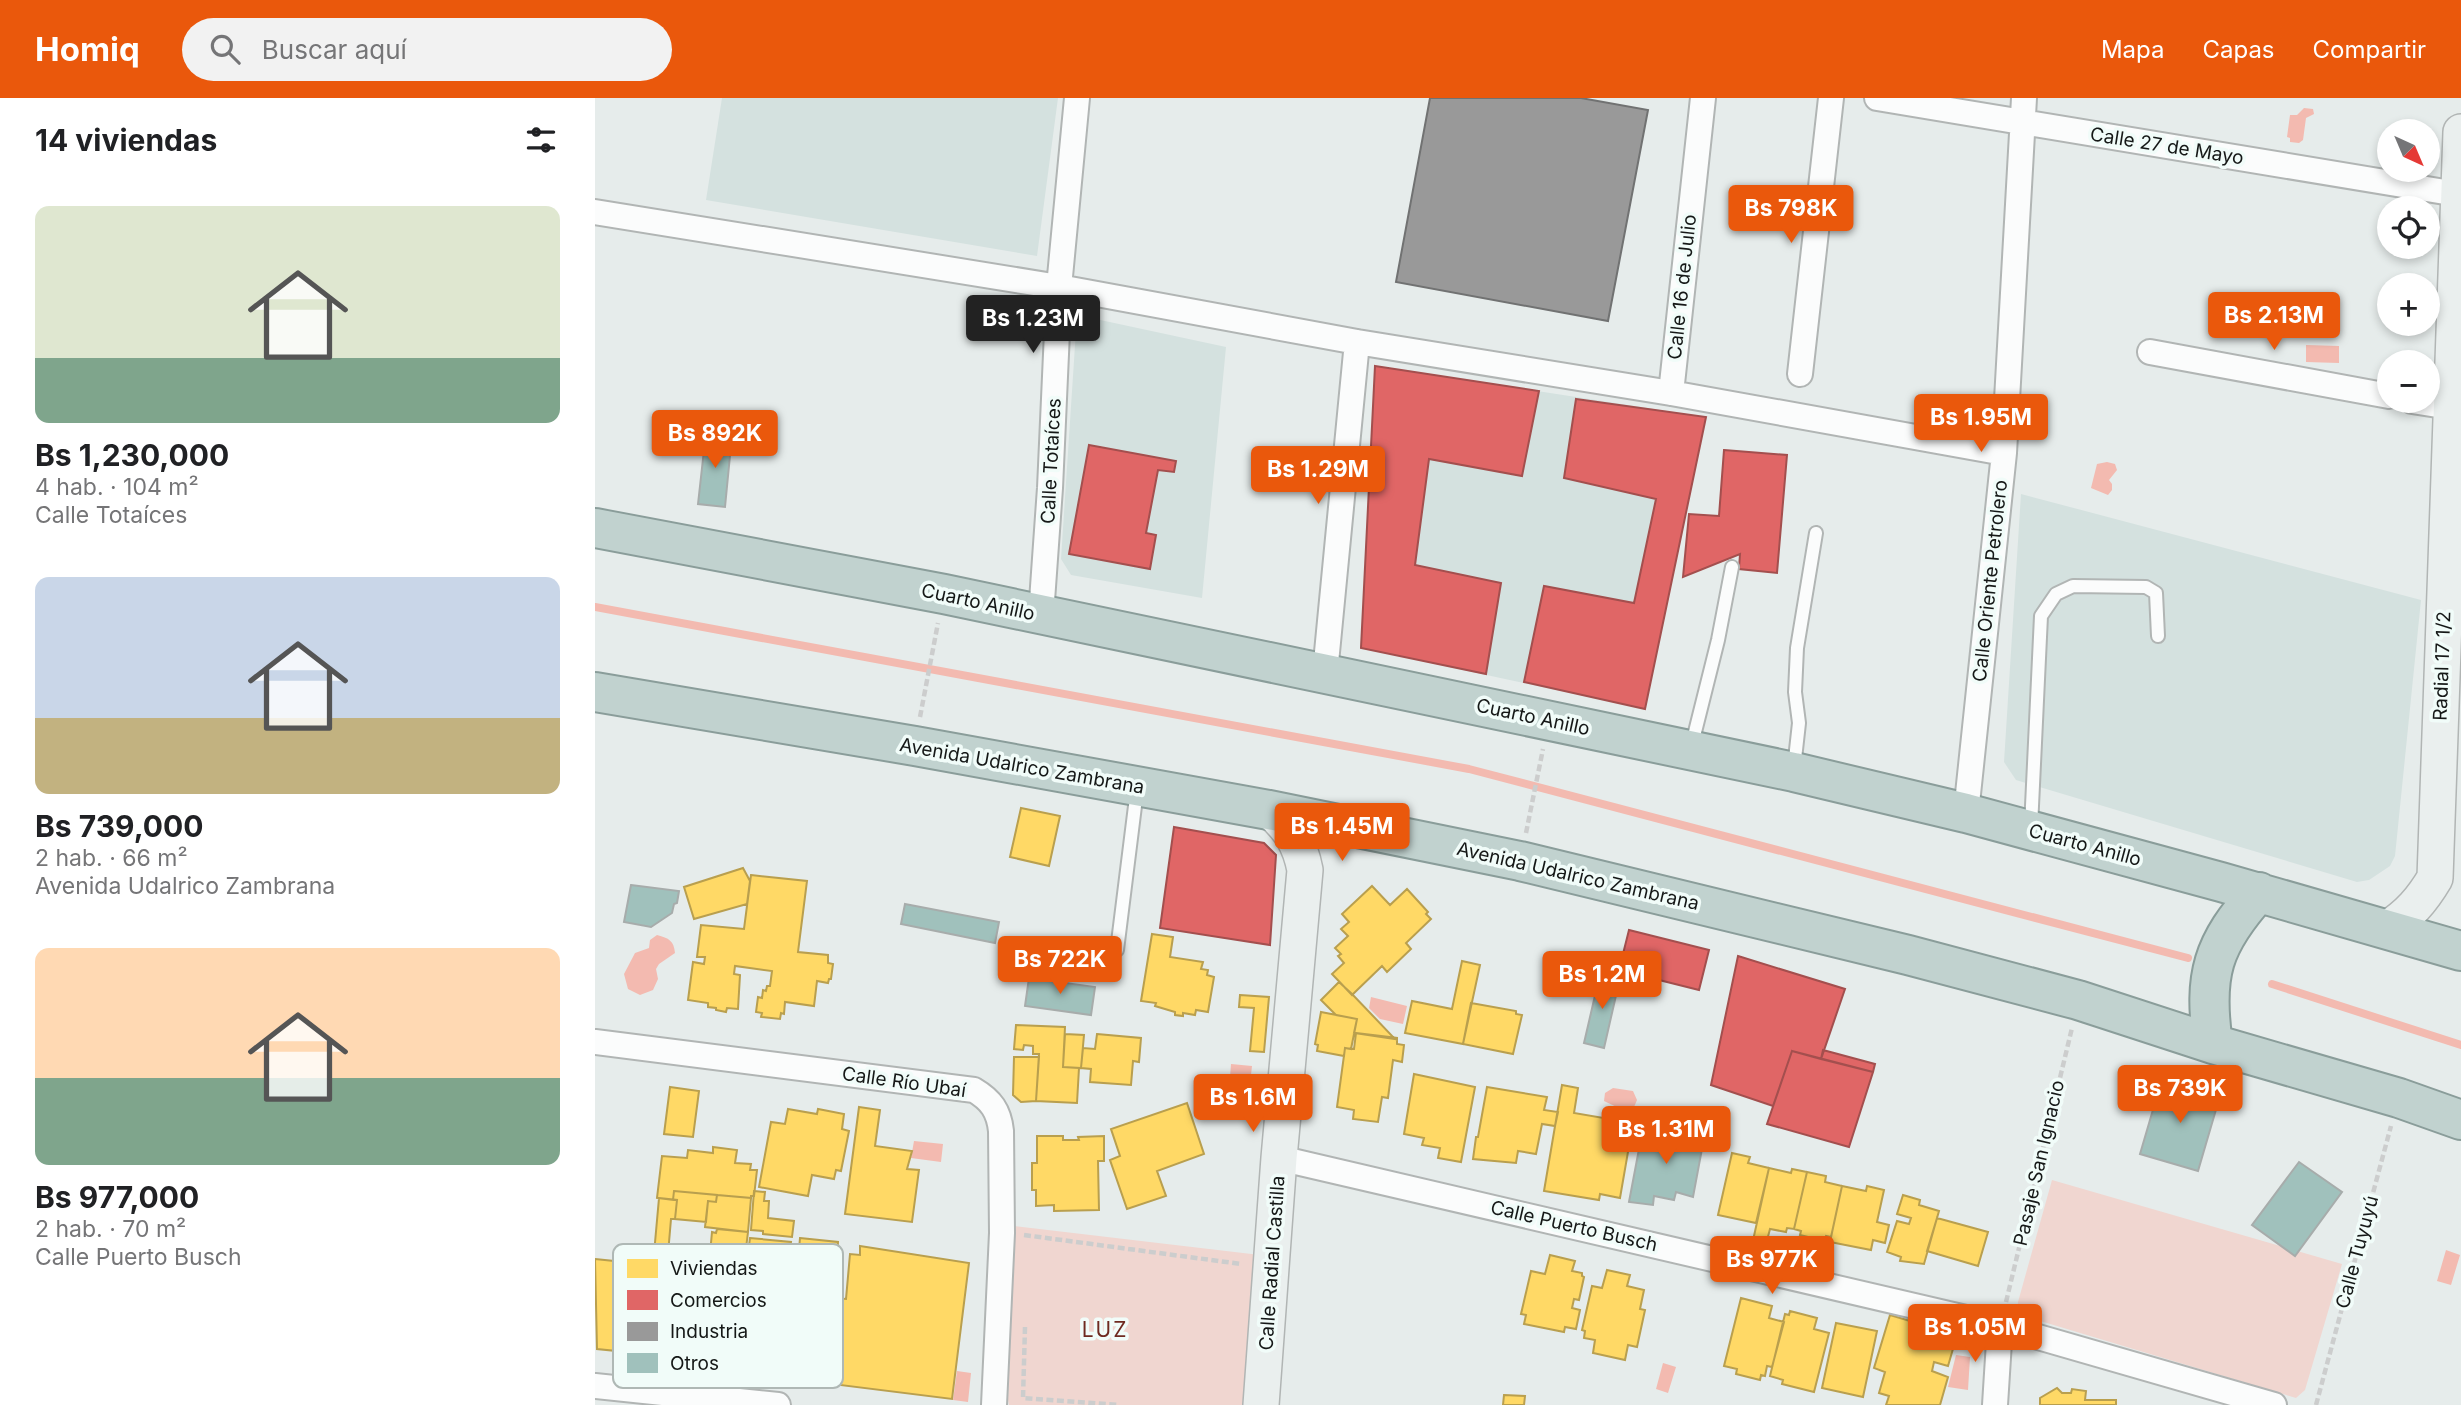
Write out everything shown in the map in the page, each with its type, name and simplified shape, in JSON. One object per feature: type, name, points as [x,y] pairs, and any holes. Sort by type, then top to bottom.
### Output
[{"type":"highway","name":"Cuarto Anillo","points":[[595,528],[944,594],[1794,772],[1966,813],[2259,892],[2461,951]]},
{"type":"highway","name":"Avenida Udalrico Zambrana","points":[[595,692],[1269,810],[1520,861],[1895,952],[2078,1000],[2461,1119]]},
{"type":"highway","points":[[2213,1044],[2208,996],[2211,973],[2221,944],[2233,923],[2259,892]]},
{"type":"main road","name":"Radial 17 1/2","points":[[2388,929],[2407,916],[2423,898],[2435,878],[2461,132]]},
{"type":"main road","name":"Calle Radial Castilla","points":[[1261,1405],[1279,1158],[1305,870],[1294,835],[1269,810]]},
{"type":"main road","points":[[1305,870],[1322,844],[1346,826]]},
{"type":"street","name":"Calle Totaíces","points":[[1041,615],[1059,288],[1077,98]]},
{"type":"street","name":"Calle 16 de Julio","points":[[1671,393],[1703,98]]},
{"type":"street","points":[[1800,374],[1831,98]]},
{"type":"street","name":"Calle 27 de Mayo","points":[[1877,98],[2023,110],[2457,194]]},
{"type":"street","name":"Calle Oriente Petrolero","points":[[1966,813],[2004,453],[2023,110]]},
{"type":"street","points":[[595,212],[1059,288],[2004,453]]},
{"type":"street","points":[[1325,673],[1357,342]]},
{"type":"street","points":[[2150,352],[2377,395]]},
{"type":"street","points":[[2440,405],[2450,407]]},
{"type":"street","name":"Calle Río Ubaí","points":[[595,1042],[974,1090],[986,1097],[1000,1117],[1002,1233],[995,1405]]},
{"type":"street","name":"Calle Puerto Busch","points":[[1279,1158],[2000,1326],[2274,1405]]},
{"type":"street","points":[[1995,1405],[2000,1326]]},
{"type":"street","points":[[595,1386],[613,1388]]},
{"type":"street","points":[[614,1388],[778,1405]]},
{"type":"lane","points":[[1794,772],[1799,723],[1795,692],[1797,648],[1816,533]]},
{"type":"lane","points":[[1690,752],[1718,640],[1732,567]]},
{"type":"lane","points":[[2031,831],[2041,616],[2056,594],[2073,586],[2146,587],[2156,593],[2158,636]]},
{"type":"lane","points":[[1117,950],[1138,787]]},
{"type":"path","points":[[920,718],[937,631]]},
{"type":"path","points":[[1526,834],[1541,758]]},
{"type":"path","name":"Pasaje San Ignacio","points":[[2000,1326],[2078,1000]]},
{"type":"path","name":"Calle Tuyuyú","points":[[2316,1405],[2399,1098]]},
{"type":"path","points":[[1002,1233],[1248,1265]]},
{"type":"path","points":[[1028,1236],[1028,1249]]},
{"type":"path","points":[[1026,1317],[1023,1398],[1118,1405]]},
{"type":"shaded area","points":[[722,98],[1058,98],[1037,256],[706,200]]},
{"type":"shaded area","points":[[2304,108],[2313,109],[2314,114],[2306,118],[2303,140],[2299,143],[2290,142],[2287,137],[2290,115],[2297,115]]},
{"type":"shaded area","points":[[1077,315],[1226,347],[1202,598],[1071,575],[1061,559]]},
{"type":"shaded area","points":[[2306,345],[2339,346],[2339,363],[2306,362]]},
{"type":"shaded area","points":[[1375,366],[1706,417],[1645,709],[1361,648]]},
{"type":"shaded area","points":[[2097,464],[2115,464],[2117,470],[2109,480],[2112,490],[2108,495],[2091,488]]},
{"type":"shaded area","points":[[2021,494],[2421,600],[2395,856],[2390,866],[2369,880],[2357,882],[2016,780],[2004,762]]},
{"type":"shaded area","points":[[657,935],[670,941],[675,953],[656,969],[658,979],[653,990],[640,995],[628,989],[624,974],[635,953],[649,948],[650,940]]},
{"type":"shaded area","points":[[1371,997],[1407,1006],[1403,1024],[1380,1019],[1369,1008]]},
{"type":"shaded area","points":[[1231,1064],[1252,1066],[1249,1093],[1229,1091]]},
{"type":"shaded area","points":[[1613,1088],[1633,1091],[1637,1100],[1634,1107],[1623,1110],[1604,1101],[1605,1093]]},
{"type":"shaded area","points":[[914,1141],[943,1144],[941,1162],[911,1158]]},
{"type":"shaded area","points":[[2052,1180],[2342,1264],[2305,1390],[2296,1398],[2017,1314]]},
{"type":"shaded area","points":[[1014,1226],[1260,1255],[1250,1405],[1009,1405]]},
{"type":"shaded area","points":[[2446,1250],[2460,1255],[2451,1285],[2437,1281]]},
{"type":"shaded area","points":[[1956,1355],[1970,1357],[1968,1390],[1948,1387]]},
{"type":"shaded area","points":[[1663,1363],[1676,1367],[1668,1393],[1656,1389]]},
{"type":"shaded area","points":[[957,1371],[971,1373],[968,1402],[953,1400]]},
{"type":"building: Viviendas","points":[[1021,808],[1060,816],[1049,866],[1010,857]]},
{"type":"building: Viviendas","points":[[743,868],[750,881],[747,904],[694,919],[684,887]]},
{"type":"building: Viviendas","points":[[751,875],[807,881],[798,952],[828,955],[828,963],[833,964],[828,983],[817,981],[814,1006],[785,1002],[784,1014],[781,1013],[780,1019],[761,1017],[762,1013],[756,1012],[758,997],[762,998],[763,990],[766,991],[767,986],[770,986],[772,971],[735,966],[734,974],[740,975],[738,1009],[727,1008],[726,1012],[708,1007],[708,1003],[688,1000],[693,962],[704,964],[705,957],[697,957],[701,925],[744,929]]},
{"type":"building: Viviendas","points":[[1372,886],[1390,905],[1407,889],[1431,919],[1406,943],[1411,949],[1387,972],[1382,966],[1352,995],[1332,974],[1344,963],[1335,948],[1348,936],[1341,929],[1349,922],[1342,914]]},
{"type":"building: Viviendas","points":[[1152,934],[1173,937],[1170,957],[1203,962],[1201,969],[1208,970],[1207,975],[1214,977],[1208,1012],[1196,1010],[1195,1015],[1175,1015],[1175,1012],[1155,1006],[1156,1003],[1141,1001]]},
{"type":"building: Viviendas","points":[[1462,961],[1480,965],[1463,1044],[1405,1033],[1412,1001],[1452,1009]]},
{"type":"building: Viviendas","points":[[1339,982],[1395,1039],[1354,1033],[1357,1019],[1336,1015],[1321,1000]]},
{"type":"building: Viviendas","points":[[1240,995],[1269,997],[1264,1052],[1250,1051],[1254,1008],[1239,1007]]},
{"type":"building: Viviendas","points":[[1471,1003],[1516,1011],[1516,1014],[1522,1015],[1513,1054],[1463,1044]]},
{"type":"building: Viviendas","points":[[1321,1012],[1357,1019],[1351,1049],[1345,1048],[1344,1056],[1317,1051],[1318,1045],[1315,1044]]},
{"type":"building: Viviendas","points":[[1016,1025],[1065,1027],[1063,1067],[1079,1068],[1077,1103],[1036,1101],[1039,1054],[1033,1054],[1033,1046],[1024,1045],[1023,1050],[1014,1049]]},
{"type":"building: Viviendas","points":[[1356,1033],[1397,1038],[1397,1044],[1404,1045],[1402,1062],[1393,1060],[1388,1098],[1382,1097],[1378,1122],[1353,1119],[1354,1110],[1337,1107],[1345,1048],[1354,1049]]},
{"type":"building: Viviendas","points":[[1065,1034],[1084,1035],[1081,1068],[1063,1067]]},
{"type":"building: Viviendas","points":[[1097,1034],[1141,1038],[1139,1062],[1133,1061],[1131,1085],[1090,1082],[1091,1069],[1081,1068],[1083,1048],[1095,1049]]},
{"type":"building: Viviendas","points":[[1014,1057],[1039,1057],[1036,1101],[1021,1102],[1013,1095]]},
{"type":"building: Viviendas","points":[[1414,1074],[1475,1087],[1461,1162],[1438,1158],[1440,1148],[1422,1145],[1424,1138],[1404,1134]]},
{"type":"building: Viviendas","points":[[1562,1085],[1578,1088],[1574,1113],[1633,1123],[1620,1198],[1600,1194],[1599,1200],[1544,1191]]},
{"type":"building: Viviendas","points":[[670,1087],[699,1091],[693,1137],[664,1134]]},
{"type":"building: Viviendas","points":[[1487,1087],[1547,1097],[1544,1110],[1558,1112],[1555,1126],[1542,1124],[1536,1154],[1518,1151],[1516,1163],[1473,1159]]},
{"type":"building: Viviendas","points":[[1187,1103],[1204,1154],[1157,1171],[1166,1196],[1127,1209],[1110,1160],[1120,1156],[1111,1129]]},
{"type":"building: Viviendas","points":[[859,1107],[880,1110],[875,1146],[912,1151],[907,1169],[919,1170],[912,1222],[845,1214]]},
{"type":"building: Viviendas","points":[[788,1109],[817,1114],[818,1109],[844,1114],[842,1129],[849,1131],[841,1171],[836,1170],[834,1179],[812,1175],[808,1196],[759,1187],[771,1122],[785,1124]]},
{"type":"building: Viviendas","points":[[1037,1136],[1063,1136],[1063,1140],[1079,1140],[1078,1137],[1104,1136],[1104,1161],[1098,1161],[1099,1210],[1054,1211],[1054,1205],[1036,1206],[1036,1190],[1032,1190],[1032,1163],[1037,1163]]},
{"type":"building: Viviendas","points":[[713,1147],[737,1150],[735,1163],[751,1164],[750,1170],[757,1170],[754,1196],[751,1198],[674,1191],[673,1200],[657,1198],[662,1156],[687,1158],[688,1150],[713,1153]]},
{"type":"building: Viviendas","points":[[1732,1153],[1750,1157],[1748,1163],[1769,1168],[1756,1223],[1718,1215]]},
{"type":"building: Viviendas","points":[[1769,1168],[1791,1173],[1792,1169],[1807,1172],[1794,1229],[1787,1228],[1786,1232],[1770,1229],[1765,1248],[1752,1245]]},
{"type":"building: Viviendas","points":[[1807,1172],[1826,1176],[1825,1182],[1842,1186],[1831,1237],[1826,1236],[1824,1241],[1800,1235],[1801,1231],[1794,1229]]},
{"type":"building: Viviendas","points":[[1842,1186],[1866,1191],[1867,1186],[1884,1190],[1877,1222],[1889,1225],[1885,1243],[1873,1240],[1871,1250],[1830,1242]]},
{"type":"building: Viviendas","points":[[674,1191],[717,1195],[716,1202],[708,1201],[706,1222],[675,1219],[677,1200],[673,1200]]},
{"type":"building: Viviendas","points":[[754,1191],[765,1192],[764,1201],[769,1201],[768,1218],[794,1221],[792,1237],[751,1230]]},
{"type":"building: Viviendas","points":[[717,1195],[751,1198],[748,1232],[705,1227],[708,1201],[716,1202]]},
{"type":"building: Viviendas","points":[[1903,1195],[1920,1200],[1919,1205],[1939,1211],[1924,1264],[1900,1261],[1901,1257],[1887,1252],[1897,1221],[1909,1224],[1911,1218],[1897,1214]]},
{"type":"building: Viviendas","points":[[659,1198],[677,1200],[675,1219],[671,1219],[669,1244],[655,1244]]},
{"type":"building: Viviendas","points":[[1937,1218],[1988,1232],[1978,1266],[1927,1251]]},
{"type":"building: Viviendas","points":[[717,1229],[748,1232],[747,1244],[711,1244],[712,1232],[716,1233]]},
{"type":"building: Viviendas","points":[[750,1238],[791,1242],[791,1244],[749,1244]]},
{"type":"building: Viviendas","points":[[800,1238],[838,1242],[838,1244],[799,1244]]},
{"type":"building: Viviendas","points":[[860,1246],[969,1263],[952,1399],[843,1385],[843,1299],[846,1299],[850,1254],[860,1255]]},
{"type":"building: Viviendas","points":[[1550,1255],[1575,1261],[1572,1271],[1582,1273],[1584,1277],[1579,1300],[1574,1299],[1572,1308],[1580,1310],[1576,1329],[1565,1327],[1564,1332],[1524,1324],[1526,1315],[1521,1314],[1531,1271],[1545,1274]]},
{"type":"building: Viviendas","points":[[595,1259],[613,1261],[613,1351],[597,1349]]},
{"type":"building: Viviendas","points":[[1607,1270],[1630,1275],[1627,1286],[1644,1290],[1640,1309],[1645,1310],[1637,1347],[1628,1345],[1625,1360],[1593,1353],[1595,1340],[1584,1338],[1585,1331],[1582,1330],[1592,1286],[1602,1288]]},
{"type":"building: Viviendas","points":[[1741,1298],[1772,1306],[1769,1318],[1784,1322],[1772,1367],[1767,1366],[1765,1376],[1761,1375],[1760,1380],[1736,1374],[1737,1369],[1724,1366]]},
{"type":"building: Viviendas","points":[[1790,1311],[1817,1318],[1814,1329],[1829,1333],[1814,1392],[1782,1384],[1783,1380],[1770,1376],[1785,1314],[1789,1315]]},
{"type":"building: Viviendas","points":[[1890,1315],[1957,1335],[1948,1366],[1934,1362],[1932,1371],[1948,1377],[1940,1405],[1886,1405],[1889,1396],[1879,1393],[1885,1372],[1874,1368]]},
{"type":"building: Viviendas","points":[[1836,1323],[1877,1331],[1863,1397],[1822,1388]]},
{"type":"building: Viviendas","points":[[2057,1388],[2062,1393],[2071,1393],[2072,1389],[2086,1391],[2085,1400],[2116,1400],[2116,1405],[2040,1405],[2040,1398]]},
{"type":"building: Viviendas","points":[[1504,1395],[1525,1396],[1524,1405],[1503,1405]]},
{"type":"building: Comercios","points":[[1375,366],[1539,391],[1522,476],[1429,459],[1415,565],[1501,583],[1486,674],[1361,648]]},
{"type":"building: Comercios","points":[[1576,399],[1706,417],[1645,709],[1524,682],[1544,586],[1634,603],[1656,499],[1564,478]]},
{"type":"building: Comercios","points":[[1089,445],[1176,461],[1174,472],[1158,470],[1146,533],[1156,535],[1150,569],[1069,554]]},
{"type":"building: Comercios","points":[[1724,450],[1787,455],[1777,573],[1739,569],[1740,554],[1683,577],[1689,514],[1719,516]]},
{"type":"building: Comercios","points":[[1174,827],[1264,843],[1276,855],[1270,945],[1160,928]]},
{"type":"building: Comercios","points":[[1629,930],[1709,950],[1699,990],[1619,970]]},
{"type":"building: Comercios","points":[[1738,956],[1845,989],[1821,1059],[1792,1051],[1773,1106],[1711,1085]]},
{"type":"building: Comercios","points":[[1823,1050],[1875,1064],[1873,1072],[1821,1059]]},
{"type":"building: Comercios","points":[[1792,1051],[1873,1072],[1849,1147],[1767,1124]]},
{"type":"building: Industria","points":[[1430,98],[1581,98],[1648,110],[1608,321],[1396,282]]},
{"type":"building: Otros","points":[[706,432],[732,435],[725,507],[698,504]]},
{"type":"building: Otros","points":[[631,885],[679,891],[672,913],[651,927],[624,922]]},
{"type":"building: Otros","points":[[905,904],[999,922],[995,943],[901,924]]},
{"type":"building: Otros","points":[[1600,974],[1620,978],[1604,1048],[1584,1043]]},
{"type":"building: Otros","points":[[1029,978],[1095,987],[1091,1015],[1025,1006]]},
{"type":"building: Otros","points":[[2162,1079],[2220,1096],[2198,1171],[2140,1154]]},
{"type":"building: Otros","points":[[1643,1128],[1704,1138],[1693,1197],[1676,1192],[1674,1200],[1654,1196],[1653,1205],[1629,1202]]},
{"type":"building: Otros","points":[[2299,1162],[2342,1192],[2295,1256],[2252,1225]]},
{"type":"waterway","points":[[595,607],[1469,769],[2188,958]]},
{"type":"waterway","points":[[2272,984],[2461,1045]]},
{"type":"district","name":"LUZ","points":[[1105,1329]]}]
